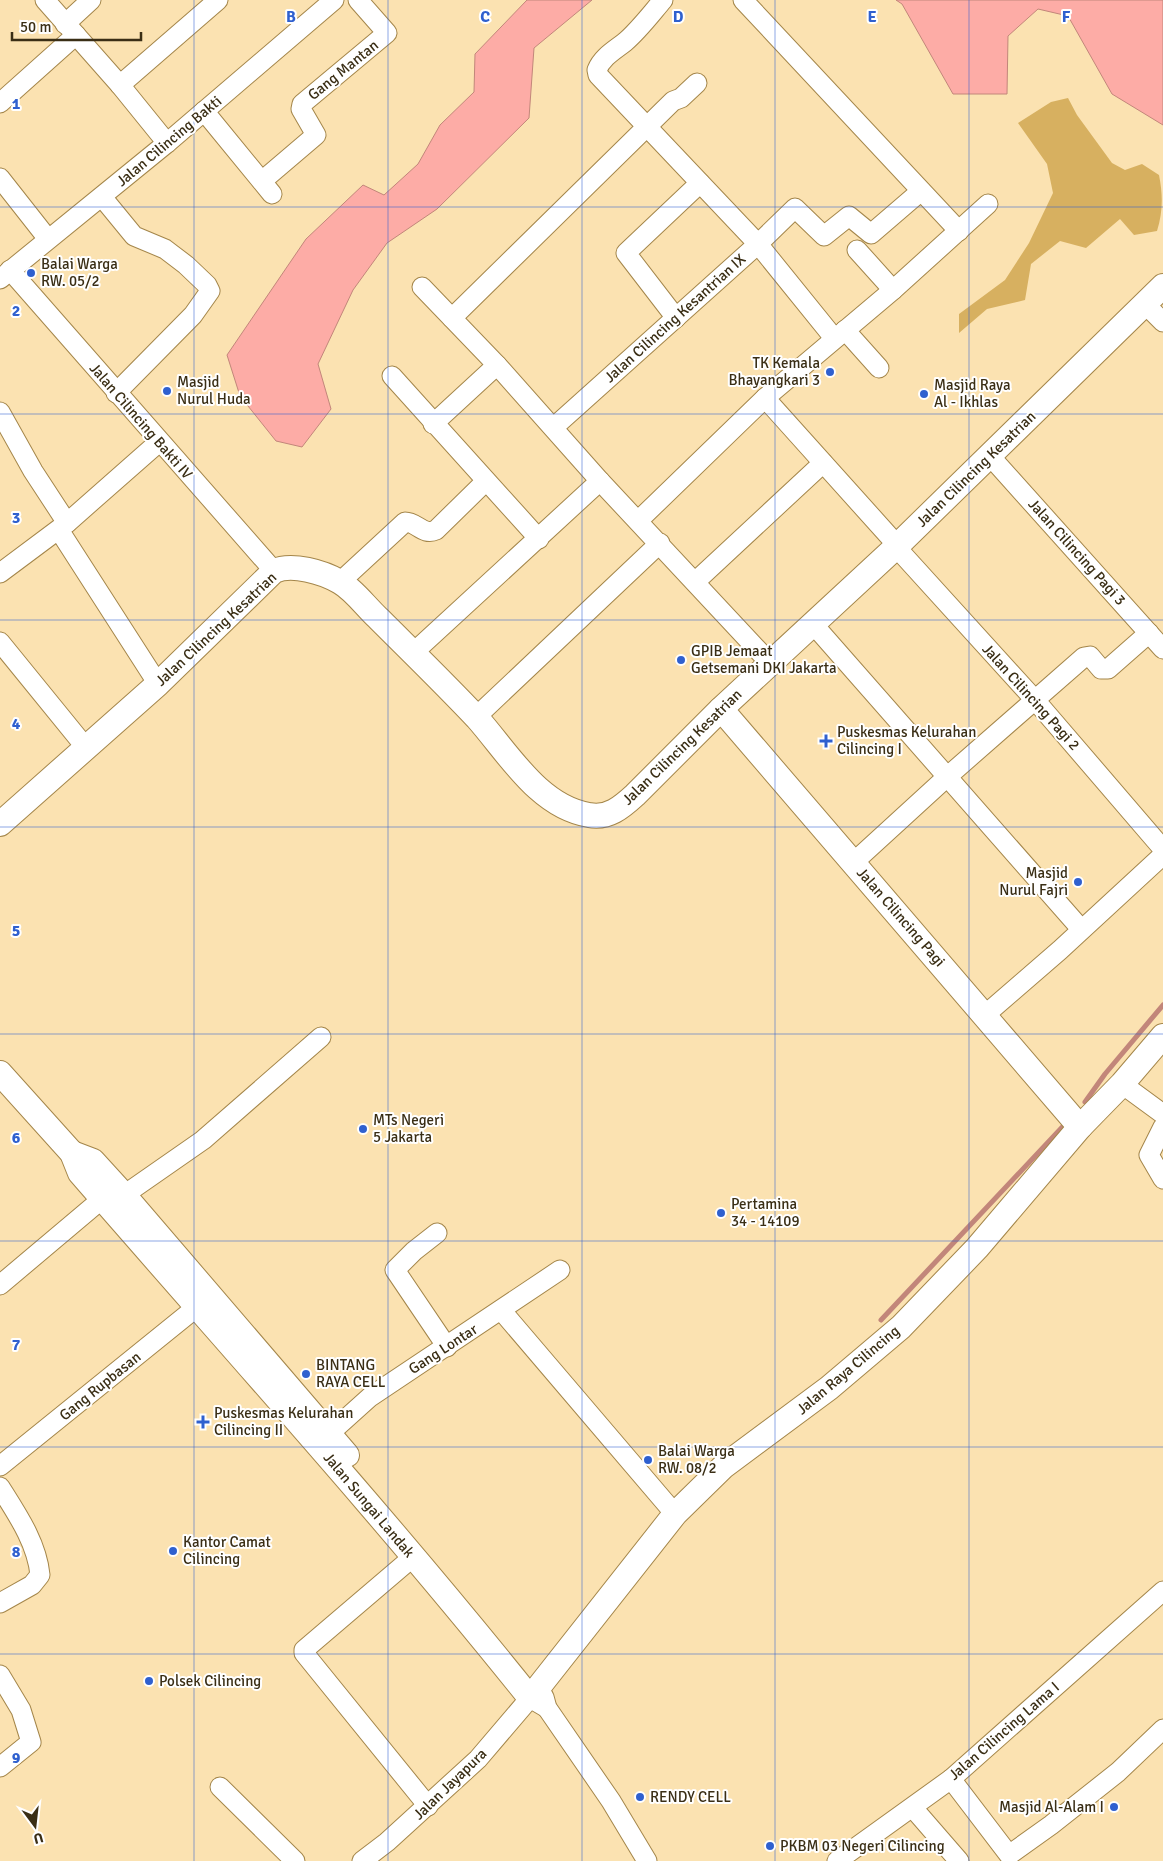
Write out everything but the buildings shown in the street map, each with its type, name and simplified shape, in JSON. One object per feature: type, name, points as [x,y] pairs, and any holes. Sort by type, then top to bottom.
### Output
[{"type":"street","points":[[45,0],[120,85],[167,143]]},
{"type":"street","points":[[0,103],[71,30],[91,0]]},
{"type":"street","points":[[120,85],[218,0]]},
{"type":"street","name":"Jalan Cilincing Bakti","points":[[5,274],[102,198],[334,0]]},
{"type":"street","name":"Gang Mantan","points":[[204,111],[267,187],[316,135],[301,109],[302,104],[387,33],[358,0]]},
{"type":"street","points":[[663,0],[624,42],[616,47],[597,70],[598,75],[758,244],[839,334],[879,368]]},
{"type":"street","points":[[743,0],[959,231]]},
{"type":"street","points":[[452,318],[673,101],[681,98],[697,83]]},
{"type":"street","points":[[0,178],[48,239]]},
{"type":"street","points":[[676,318],[626,253],[700,183]]},
{"type":"street","name":"Jalan Cilincing Kesantrian IX","points":[[554,427],[758,244],[795,208],[824,236],[849,216],[871,234],[921,191]]},
{"type":"street","points":[[102,198],[134,236],[147,243],[154,243],[172,254],[207,285],[210,291],[193,315],[116,393]]},
{"type":"street","points":[[639,520],[765,398],[893,290],[988,204]]},
{"type":"street","points":[[856,250],[893,290]]},
{"type":"street","name":"Jalan Cilincing Bakti IV","points":[[5,274],[116,393],[274,571]]},
{"type":"street","name":"Jalan Cilincing Kesatrian","points":[[0,824],[87,749],[158,684],[274,571],[286,567],[340,582],[413,653],[476,718],[540,790],[556,803],[573,811],[591,816],[608,814],[622,807],[770,662],[813,624],[990,456],[1163,286]]},
{"type":"street","points":[[422,287],[497,365],[600,481],[639,520],[770,662]]},
{"type":"street","points":[[1144,303],[1163,322]]},
{"type":"street","points":[[433,424],[497,365]]},
{"type":"street","points":[[392,376],[433,424],[539,539]]},
{"type":"street","name":"Jalan Cilincing Pagi 2","points":[[765,398],[1035,700],[1163,849]]},
{"type":"street","points":[[0,412],[63,527],[158,684]]},
{"type":"street","points":[[0,573],[63,527],[159,442]]},
{"type":"street","name":"Jalan Cilincing Pagi 3","points":[[990,456],[1163,649]]},
{"type":"street","points":[[695,582],[822,463]]},
{"type":"street","points":[[340,582],[405,522],[409,522],[425,532],[430,533],[436,530],[486,481]]},
{"type":"street","points":[[413,653],[600,481]]},
{"type":"street","points":[[476,718],[660,543]]},
{"type":"street","points":[[813,624],[1081,929]]},
{"type":"street","points":[[854,862],[948,776],[1084,657],[1090,656],[1101,669],[1108,669],[1149,633]]},
{"type":"street","points":[[0,642],[87,749]]},
{"type":"street","name":"Jalan Cilincing Pagi","points":[[721,709],[1080,1127]]},
{"type":"street","points":[[985,1015],[1060,950],[1163,855]]},
{"type":"street","name":"Jalan Raya Cilincing","points":[[539,1697],[629,1570],[675,1514],[724,1466],[830,1388],[901,1327],[984,1241],[1080,1127],[1122,1084],[1163,1036]]},
{"type":"street","points":[[0,1285],[113,1197],[203,1140],[321,1038]]},
{"type":"street","name":"Jalan Sungai Landak","points":[[0,1073],[72,1153],[80,1173],[113,1197],[277,1384],[413,1557],[539,1697]]},
{"type":"street","points":[[1122,1084],[1163,1114]]},
{"type":"street","points":[[1163,1127],[1149,1154],[1163,1178]]},
{"type":"street","name":"Jalan Sungai Landak","points":[[113,1197],[198,1306],[330,1433],[539,1697]]},
{"type":"street","points":[[437,1233],[394,1270],[447,1347]]},
{"type":"street","name":"Gang Lontar","points":[[330,1433],[370,1397],[560,1270]]},
{"type":"street","name":"Gang Rupbasan","points":[[0,1466],[198,1306]]},
{"type":"street","points":[[501,1310],[675,1514]]},
{"type":"street","points":[[0,1487],[30,1539],[39,1561],[40,1575],[32,1585],[0,1603]]},
{"type":"street","points":[[413,1557],[304,1650],[304,1653],[428,1806]]},
{"type":"street","name":"Jalan Cilincing Lama I","points":[[837,1861],[951,1779],[1163,1591]]},
{"type":"street","points":[[0,1676],[21,1710],[31,1742],[0,1766]]},
{"type":"street","points":[[539,1697],[611,1801],[647,1861]]},
{"type":"street","name":"Jalan Jayapura","points":[[374,1854],[478,1759],[539,1697]]},
{"type":"street","points":[[951,1779],[1009,1855],[1051,1826],[1118,1772],[1163,1729]]},
{"type":"street","points":[[220,1787],[295,1861]]},
{"type":"street","points":[[913,1808],[959,1861]]},
{"type":"street","points":[[349,1861],[374,1854]]},
{"type":"shaded area","points":[[527,0],[592,0],[534,48],[529,118],[437,209],[387,243],[353,290],[318,364],[331,409],[302,447],[276,441],[240,396],[227,355],[306,239],[363,185],[384,195],[418,164],[440,125],[474,92],[475,54]]},
{"type":"shaded area","points":[[896,0],[1163,0],[1163,125],[1112,94],[1068,16],[1038,9],[1008,36],[1007,94],[953,94],[902,4]]},
{"type":"shaded area","points":[[1068,98],[1077,115],[1112,163],[1125,170],[1142,164],[1159,175],[1162,203],[1157,231],[1134,235],[1120,219],[1086,248],[1060,241],[1031,264],[1025,300],[987,309],[959,333],[959,314],[1005,280],[1029,243],[1053,193],[1047,164],[1018,123],[1051,102]]},
{"type":"waterway","points":[[1085,1102],[1105,1074],[1163,1005]]},
{"type":"waterway","points":[[881,1320],[1068,1121]]},
{"type":"place","name":"Balai Warga RW. 05/2","points":[[31,273]]},
{"type":"place","name":"TK Kemala Bhayangkari 3","points":[[830,372]]},
{"type":"place","name":"Masjid Nurul Huda","points":[[167,391]]},
{"type":"place","name":"Masjid Raya Al - Ikhlas","points":[[924,394]]},
{"type":"place","name":"GPIB Jemaat Getsemani DKI Jakarta","points":[[681,660]]},
{"type":"place","name":"Puskesmas Kelurahan Cilincing I","points":[[826,741]]},
{"type":"place","name":"Masjid Nurul Fajri","points":[[1078,882]]},
{"type":"place","name":"MTs Negeri 5 Jakarta","points":[[363,1129]]},
{"type":"place","name":"Pertamina 34 - 14109","points":[[721,1213]]},
{"type":"place","name":"BINTANG RAYA CELL","points":[[306,1374]]},
{"type":"place","name":"Puskesmas Kelurahan Cilincing II","points":[[203,1422]]},
{"type":"place","name":"Balai Warga RW. 08/2","points":[[648,1460]]},
{"type":"place","name":"Kantor Camat Cilincing","points":[[173,1551]]},
{"type":"place","name":"Polsek Cilincing","points":[[149,1681]]},
{"type":"place","name":"RENDY CELL","points":[[640,1797]]},
{"type":"place","name":"Masjid Al-Alam I","points":[[1114,1807]]},
{"type":"place","name":"PKBM 03 Negeri Cilincing","points":[[770,1846]]}]
